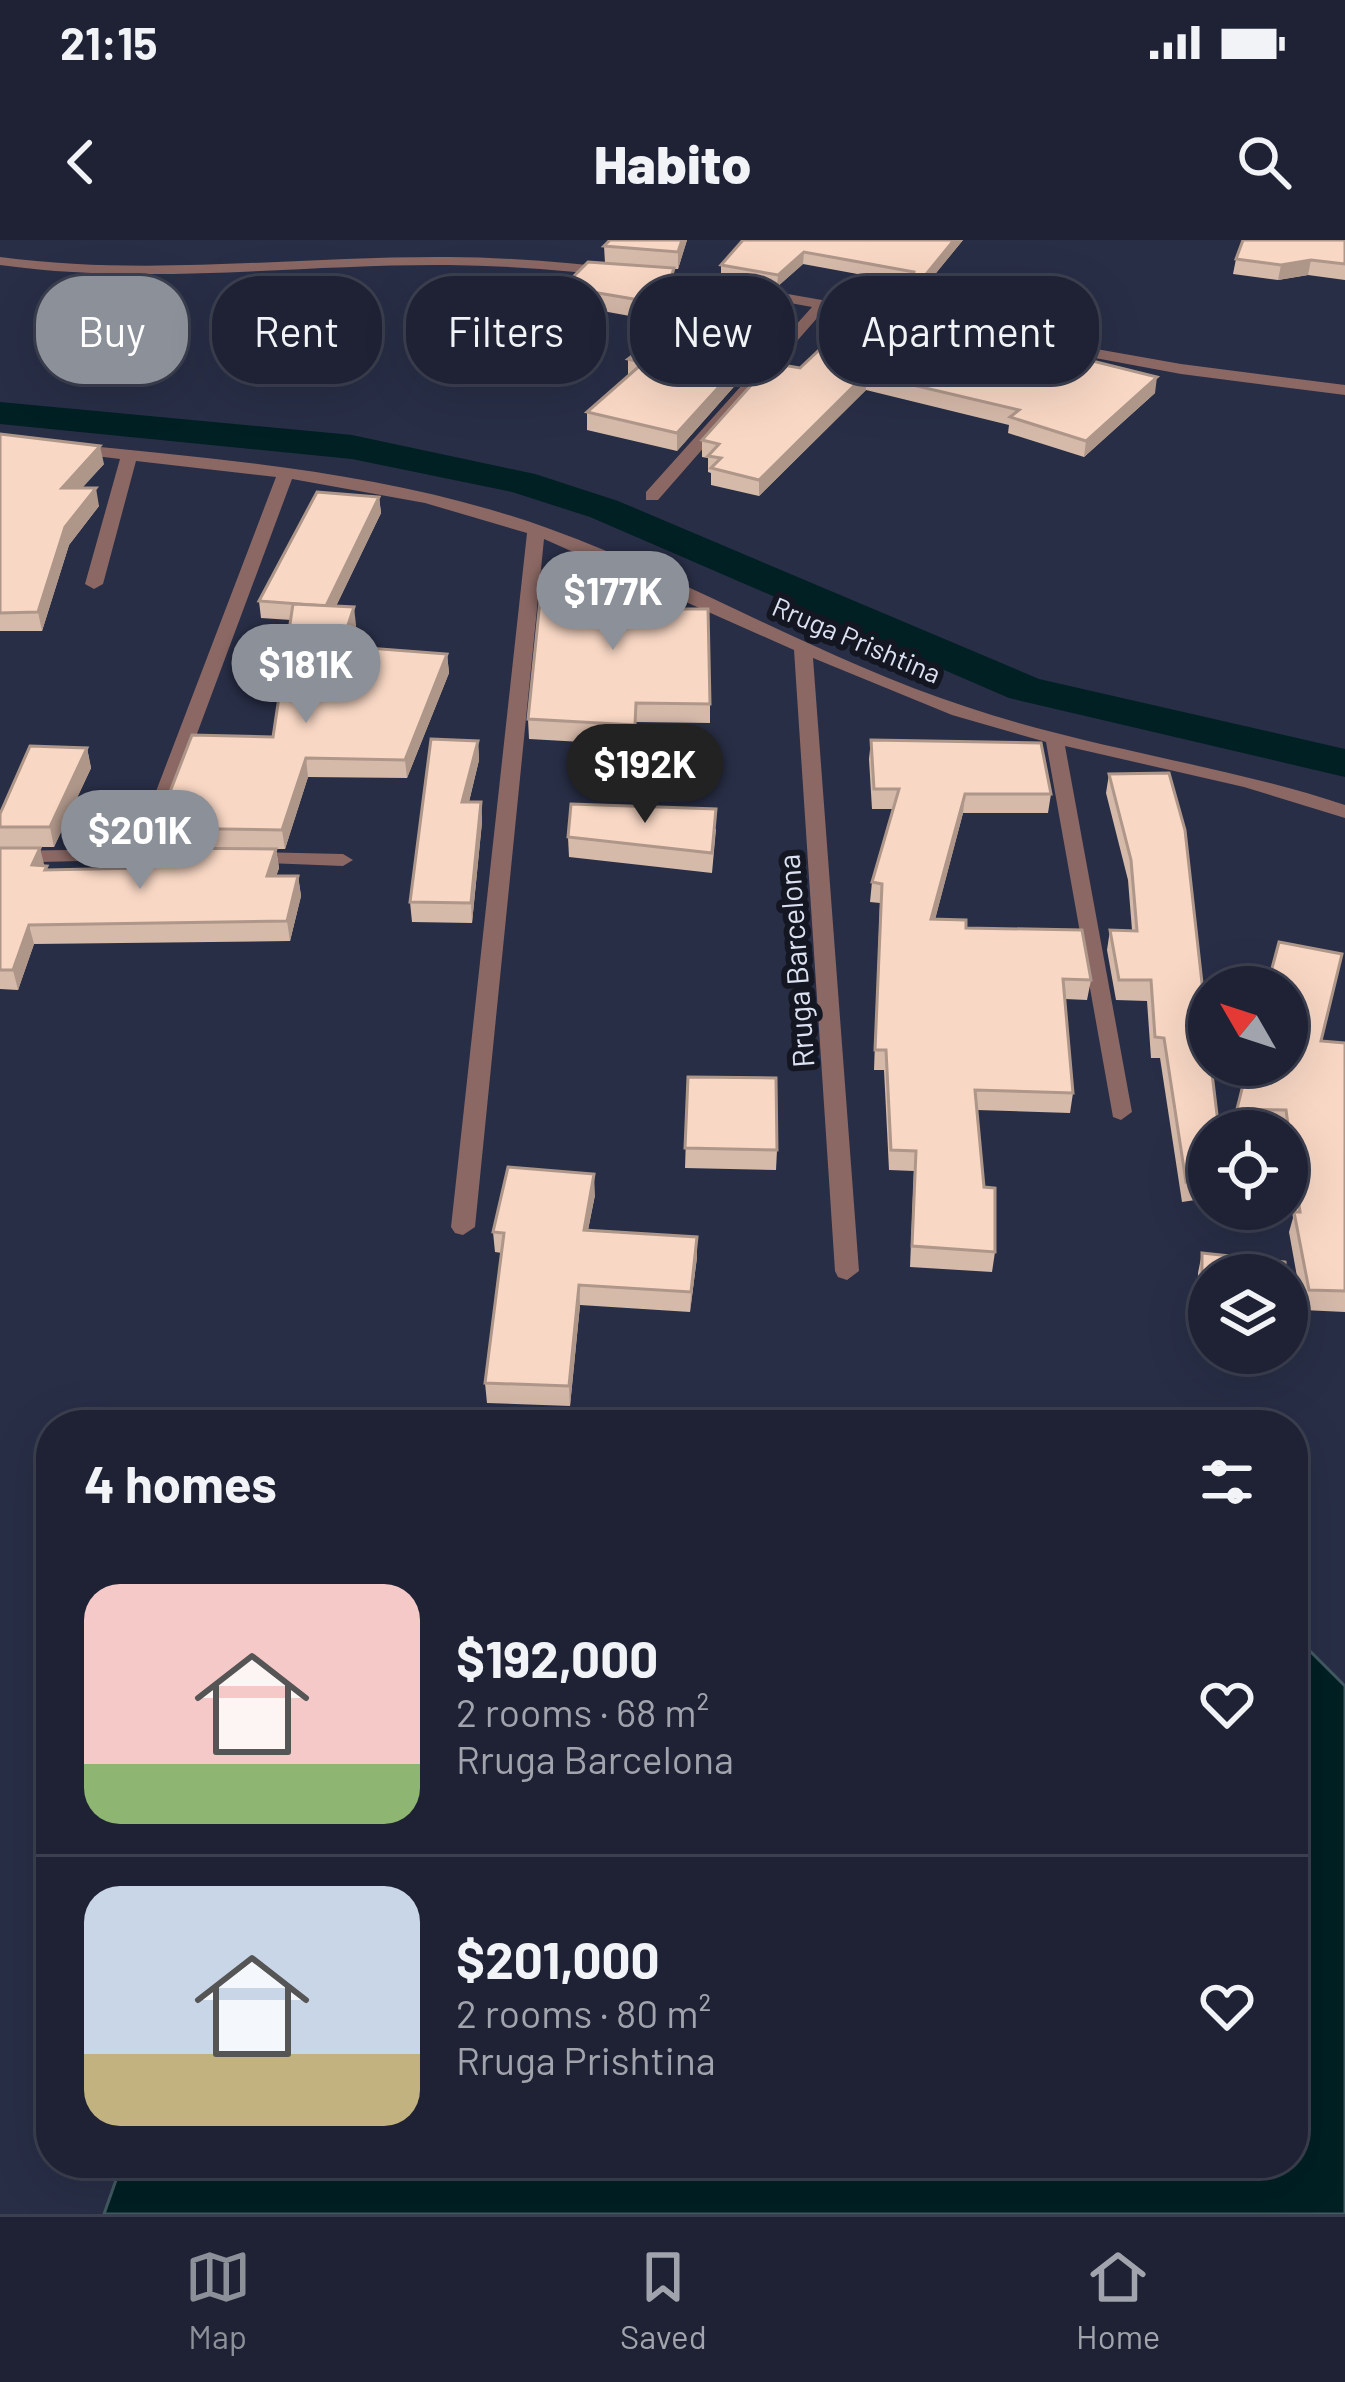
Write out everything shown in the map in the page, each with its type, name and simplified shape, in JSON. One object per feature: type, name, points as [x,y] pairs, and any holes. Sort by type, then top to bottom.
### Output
[{"type":"street","points":[[0,261],[112,274],[489,261],[664,275],[819,303]]},
{"type":"street","points":[[652,496],[819,307]]},
{"type":"street","points":[[1099,354],[1345,390]]},
{"type":"street","name":"Rruga Prishtina","points":[[39,446],[286,473],[415,496],[536,530],[953,709],[1055,743],[1289,792],[1345,812]]},
{"type":"street","points":[[94,584],[130,454]]},
{"type":"street","points":[[142,855],[286,473]]},
{"type":"street","points":[[463,1227],[536,530]]},
{"type":"street","name":"Rruga Barcelona","points":[[803,646],[847,1271]]},
{"type":"street","points":[[1055,743],[1120,1112]]},
{"type":"street","points":[[0,856],[186,856]]},
{"type":"street","points":[[231,857],[343,860]]},
{"type":"shaded area","points":[[1308,1649],[1345,1686],[1345,2214],[104,2214],[117,2178],[1308,2178]]},
{"type":"building","points":[[610,240],[682,240],[678,252],[604,246]]},
{"type":"building","points":[[743,240],[954,240],[925,276],[804,252],[778,275],[721,265]]},
{"type":"building","points":[[1243,240],[1345,240],[1345,264],[1311,260],[1281,265],[1236,259]]},
{"type":"building","points":[[588,262],[674,268],[672,276],[630,276],[630,298],[606,294],[606,276],[574,276]]},
{"type":"building","points":[[819,350],[819,384],[856,384],[759,480],[711,468],[721,458],[708,456],[719,444],[702,440],[752,384],[795,384],[795,367]]},
{"type":"building","points":[[1099,363],[1157,377],[1086,441],[1010,417],[1019,410],[908,384],[1099,384]]},
{"type":"building","points":[[630,374],[630,384],[722,384],[677,433],[587,412]]},
{"type":"building","points":[[0,434],[100,446],[62,488],[96,488],[65,527],[38,612],[0,613]]},
{"type":"building","points":[[317,492],[379,497],[326,606],[259,601]]},
{"type":"building","points":[[543,571],[624,573],[619,609],[708,609],[710,704],[636,703],[635,725],[528,719]]},
{"type":"building","points":[[293,604],[354,607],[341,646],[447,654],[405,760],[306,758],[282,830],[156,828],[192,735],[273,737]]},
{"type":"building","points":[[431,739],[478,741],[462,802],[481,802],[471,903],[410,902]]},
{"type":"building","points":[[871,740],[1041,743],[1051,794],[965,794],[931,919],[966,920],[966,928],[1082,930],[1091,980],[1063,979],[1073,1093],[975,1090],[984,1187],[995,1188],[995,1252],[912,1246],[916,1151],[891,1150],[886,1050],[875,1050],[882,884],[872,882],[899,789],[874,789]]},
{"type":"building","points":[[30,746],[87,748],[50,827],[0,827],[0,814]]},
{"type":"building","points":[[1169,773],[1185,830],[1200,966],[1188,966],[1188,1086],[1214,1086],[1216,1110],[1188,1110],[1188,1182],[1164,1038],[1155,1037],[1151,980],[1119,980],[1110,930],[1137,931],[1131,860],[1109,774]]},
{"type":"building","points":[[571,804],[716,809],[712,853],[568,837]]},
{"type":"building","points":[[0,848],[40,848],[32,865],[47,866],[45,870],[138,868],[146,848],[276,849],[267,876],[298,876],[287,921],[29,925],[13,970],[0,970]]},
{"type":"building","points":[[1279,942],[1342,954],[1321,1041],[1345,1043],[1345,1291],[1309,1290],[1308,1254],[1302,1254],[1297,1230],[1308,1230],[1308,1110],[1237,1109],[1243,1086],[1308,1086],[1308,966],[1273,966]]},
{"type":"building","points":[[688,1077],[776,1078],[777,1150],[685,1148]]},
{"type":"building","points":[[508,1167],[594,1174],[584,1230],[697,1237],[691,1292],[579,1285],[569,1386],[485,1383],[504,1233],[493,1232]]},
{"type":"waterway","points":[[0,413],[352,447],[521,482],[604,509],[1025,689],[1345,763]]}]
